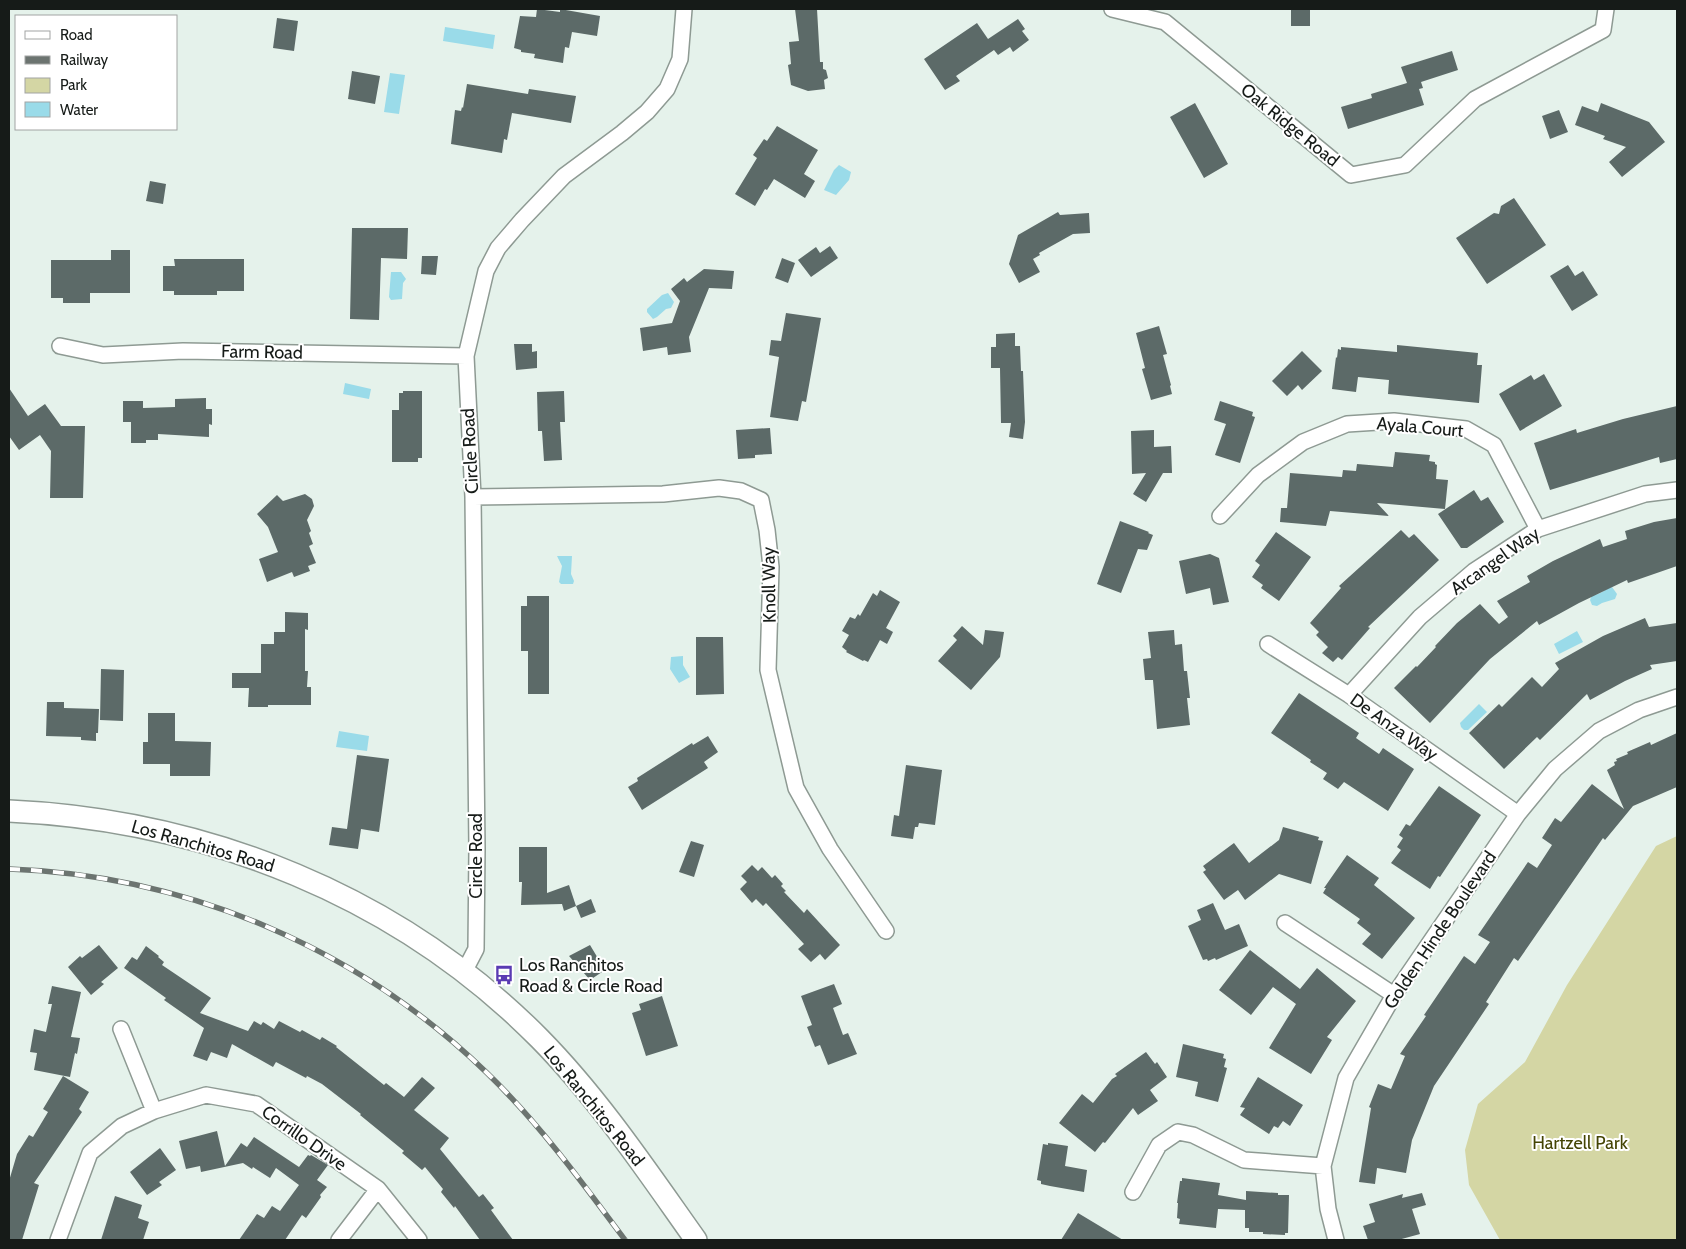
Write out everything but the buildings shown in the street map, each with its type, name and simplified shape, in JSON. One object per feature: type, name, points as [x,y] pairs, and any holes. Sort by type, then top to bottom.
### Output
[{"type":"main road","name":"Los Ranchitos Road","points":[[9,811],[38,812],[108,821],[167,833],[240,852],[288,870],[335,892],[402,929],[464,972],[517,1017],[574,1076],[647,1171],[696,1240]]},
{"type":"street","name":"Circle Road","points":[[464,972],[476,949],[476,704],[473,497],[466,356],[486,271],[498,248],[564,176],[647,112],[667,89],[680,59],[684,9]]},
{"type":"street","name":"Oak Ridge Road","points":[[1112,9],[1165,22],[1351,175],[1405,165],[1475,99],[1603,30],[1606,9]]},
{"type":"street","name":"Farm Road","points":[[60,346],[103,355],[183,351],[466,356]]},
{"type":"street","name":"Ayala Court","points":[[1220,516],[1258,475],[1303,442],[1347,424],[1394,421],[1466,428],[1494,445],[1538,528]]},
{"type":"street","name":"Knoll Way","points":[[473,497],[663,494],[719,488],[741,491],[761,500],[767,530],[771,567],[768,670],[796,788],[830,849],[886,931]]},
{"type":"street","name":"Arcangel Way","points":[[1349,695],[1420,617],[1474,571],[1538,528],[1645,494],[1677,490]]},
{"type":"street","name":"De Anza Way","points":[[1268,644],[1349,695],[1518,814]]},
{"type":"street","name":"Golden Hinde Boulevard","points":[[1336,1240],[1328,1209],[1324,1166],[1346,1078],[1394,995],[1518,814],[1555,768],[1599,731],[1639,710],[1677,696]]},
{"type":"street","points":[[1285,923],[1394,995]]},
{"type":"street","points":[[121,1029],[154,1111]]},
{"type":"street","name":"Corrillo Drive","points":[[58,1240],[90,1153],[122,1126],[154,1111],[206,1095],[256,1104],[378,1189],[418,1240]]},
{"type":"street","points":[[1133,1192],[1159,1145],[1178,1132],[1193,1134],[1244,1160],[1324,1166]]},
{"type":"street","points":[[339,1240],[378,1189]]},
{"type":"green space","name":"Hartzell Park","points":[[1677,836],[1677,1240],[1500,1240],[1469,1185],[1465,1150],[1478,1104],[1525,1062],[1567,985],[1656,846]]},
{"type":"water","points":[[445,27],[495,35],[493,49],[443,41]]},
{"type":"water","points":[[390,73],[405,75],[399,114],[384,112]]},
{"type":"water","points":[[839,165],[851,172],[849,180],[836,195],[824,190],[834,170]]},
{"type":"water","points":[[391,272],[401,272],[406,279],[403,283],[402,299],[391,300],[389,297]]},
{"type":"water","points":[[668,293],[674,302],[671,308],[666,309],[653,319],[647,312],[647,309],[662,295]]},
{"type":"water","points":[[345,383],[371,389],[369,399],[343,394]]},
{"type":"water","points":[[557,556],[572,556],[571,574],[574,581],[573,584],[561,584],[559,582],[562,566]]},
{"type":"water","points":[[1612,587],[1617,594],[1615,599],[1597,606],[1592,605],[1590,600],[1592,595]]},
{"type":"water","points":[[1577,631],[1583,642],[1559,654],[1554,644]]},
{"type":"water","points":[[683,656],[683,665],[690,677],[679,683],[670,669],[671,657]]},
{"type":"water","points":[[1479,704],[1487,712],[1468,730],[1464,730],[1460,723]]},
{"type":"water","points":[[339,731],[369,736],[367,751],[336,747]]},
{"type":"railway","points":[[9,869],[75,874],[140,886],[204,903],[266,926],[325,955],[382,989],[436,1028],[505,1091],[559,1153],[625,1240]]},
{"type":"place","name":"Los Ranchitos Road & Circle Road","points":[[504,975]]}]
